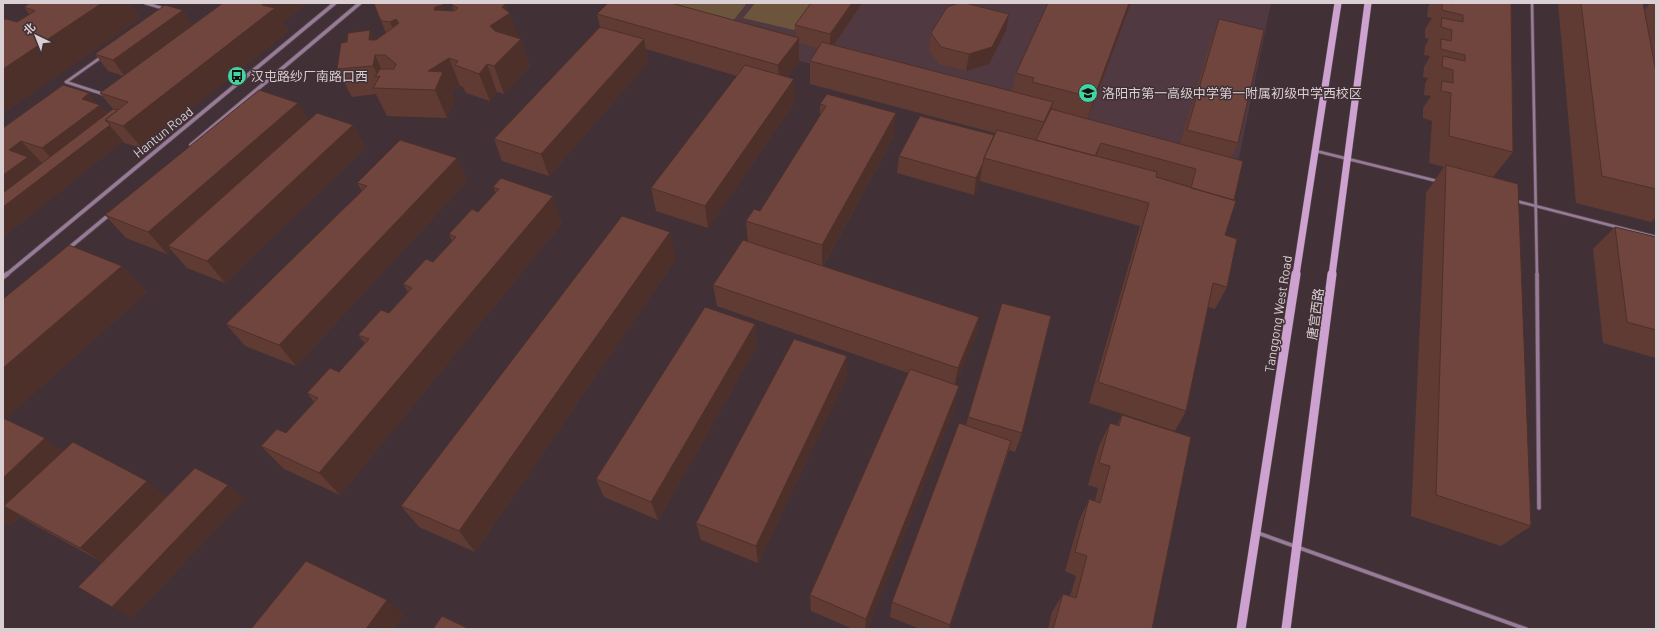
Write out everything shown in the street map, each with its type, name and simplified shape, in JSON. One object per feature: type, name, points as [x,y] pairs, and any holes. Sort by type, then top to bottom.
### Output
[{"type":"main road","name":"Tanggong West Road","points":[[1241,629],[1338,3]]},
{"type":"main road","name":"唐宫西路","points":[[1286,629],[1349,159],[1368,3]]},
{"type":"street","name":"Hantun Road","points":[[3,277],[335,3]]},
{"type":"street","points":[[186,150],[360,3]]},
{"type":"street","points":[[65,252],[113,211]]},
{"type":"lane","points":[[145,3],[166,10],[160,14]]},
{"type":"lane","points":[[1532,3],[1539,508]]},
{"type":"lane","points":[[104,55],[66,82],[104,94]]},
{"type":"lane","points":[[1316,151],[1439,182]]},
{"type":"lane","points":[[1514,201],[1656,237]]},
{"type":"lane","points":[[1256,533],[1526,629]]},
{"type":"shaded area","name":"洛阳市第一高级中学第一附属初级中学西校区","points":[[619,3],[1271,3],[1236,172],[611,13]]},
{"type":"shaded area","points":[[639,3],[747,3],[729,26]]},
{"type":"shaded area","points":[[755,3],[813,3],[794,30],[743,18]]},
{"type":"building","points":[[30,3],[102,3],[3,69],[3,20],[6,19],[17,22],[35,11],[24,7]]},
{"type":"building","points":[[223,3],[265,3],[262,5],[275,8],[123,126],[105,120],[128,102],[100,93]]},
{"type":"building","points":[[442,3],[443,5],[435,7],[434,10],[454,11],[458,8],[452,5],[453,3],[504,3],[506,4],[502,7],[510,13],[490,26],[495,31],[521,39],[494,66],[487,64],[479,74],[455,65],[458,61],[449,58],[428,71],[443,72],[435,90],[373,88],[380,76],[375,77],[380,69],[394,69],[396,64],[385,55],[375,55],[373,66],[337,69],[341,43],[347,42],[348,33],[370,30],[369,40],[376,40],[399,23],[396,19],[390,22],[381,21],[374,4]]},
{"type":"building","points":[[608,3],[671,3],[799,38],[778,65],[597,14]]},
{"type":"building","points":[[811,3],[852,3],[830,34],[795,25]]},
{"type":"building","points":[[959,3],[965,3],[1009,14],[992,47],[969,54],[941,47],[931,33],[947,7]]},
{"type":"building","points":[[1048,3],[1129,3],[1094,98],[1032,82],[1034,78],[1016,73]]},
{"type":"building","points":[[1442,3],[1511,3],[1513,152],[1449,136],[1451,93],[1441,91],[1442,81],[1453,83],[1453,70],[1442,67],[1443,56],[1465,61],[1465,55],[1441,49],[1441,39],[1451,41],[1452,30],[1441,27],[1442,18],[1463,22],[1463,15],[1442,10]]},
{"type":"building","points":[[1581,3],[1643,3],[1656,72],[1656,189],[1602,176]]},
{"type":"building","points":[[165,5],[183,10],[113,60],[95,54]]},
{"type":"building","points":[[1219,19],[1264,30],[1238,143],[1187,130]]},
{"type":"building","points":[[600,27],[644,39],[541,154],[494,139]]},
{"type":"building","points":[[822,42],[1053,102],[1044,122],[810,61]]},
{"type":"building","points":[[745,65],[794,79],[705,206],[651,188]]},
{"type":"building","points":[[63,85],[89,93],[82,99],[100,105],[42,148],[21,141],[9,150],[28,157],[3,175],[3,128]]},
{"type":"building","points":[[259,90],[298,103],[148,232],[105,215]]},
{"type":"building","points":[[827,94],[896,113],[822,245],[746,221],[754,209],[760,211],[826,106],[820,104]]},
{"type":"building","points":[[113,109],[118,110],[105,120],[110,125],[3,207],[3,193]]},
{"type":"building","points":[[1051,109],[1243,161],[1234,200],[1191,188],[1196,169],[1101,143],[1095,156],[1036,140]]},
{"type":"building","points":[[317,113],[353,125],[207,261],[168,246]]},
{"type":"building","points":[[920,116],[994,135],[976,178],[899,156]]},
{"type":"building","points":[[997,130],[1157,172],[1156,177],[1236,201],[1225,235],[1237,239],[1227,287],[1213,283],[1186,411],[1098,382],[1149,203],[984,158]]},
{"type":"building","points":[[400,140],[457,158],[279,345],[226,324],[367,186],[357,183]]},
{"type":"building","points":[[1446,165],[1518,184],[1531,526],[1436,495]]},
{"type":"building","points":[[501,178],[553,196],[319,473],[261,446],[277,429],[286,433],[318,398],[307,393],[330,368],[339,372],[369,339],[358,335],[381,310],[389,313],[412,288],[403,284],[426,259],[433,262],[456,237],[449,234],[472,209],[478,212],[499,189],[493,187]]},
{"type":"building","points":[[622,216],[670,232],[459,531],[401,506]]},
{"type":"building","points":[[1615,227],[1656,237],[1656,330],[1627,322]]},
{"type":"building","points":[[743,240],[979,317],[958,368],[713,285]]},
{"type":"building","points":[[69,245],[122,266],[3,368],[3,299]]},
{"type":"building","points":[[1002,303],[1051,316],[1022,433],[968,417]]},
{"type":"building","points":[[705,307],[755,324],[651,502],[596,479]]},
{"type":"building","points":[[794,339],[847,356],[756,546],[696,523]]},
{"type":"building","points":[[910,369],[959,386],[866,619],[810,595]]},
{"type":"building","points":[[1122,415],[1191,437],[1152,629],[1053,629],[1063,594],[1076,598],[1087,556],[1075,552],[1089,499],[1100,503],[1110,466],[1099,463],[1110,423],[1119,426]]},
{"type":"building","points":[[3,418],[45,438],[3,478]]},
{"type":"building","points":[[959,423],[1011,441],[950,625],[892,602]]},
{"type":"building","points":[[73,442],[147,481],[80,548],[4,506]]},
{"type":"building","points":[[195,468],[228,485],[112,607],[78,587]]},
{"type":"building","points":[[306,561],[387,600],[366,629],[251,629]]},
{"type":"building","points":[[442,616],[469,629],[433,629]]},
{"type":"place","name":"汉屯路纱厂南路口西","points":[[237,76]]},
{"type":"place","name":"洛阳市第一高级中学第一附属初级中学西校区","points":[[1088,93]]}]
